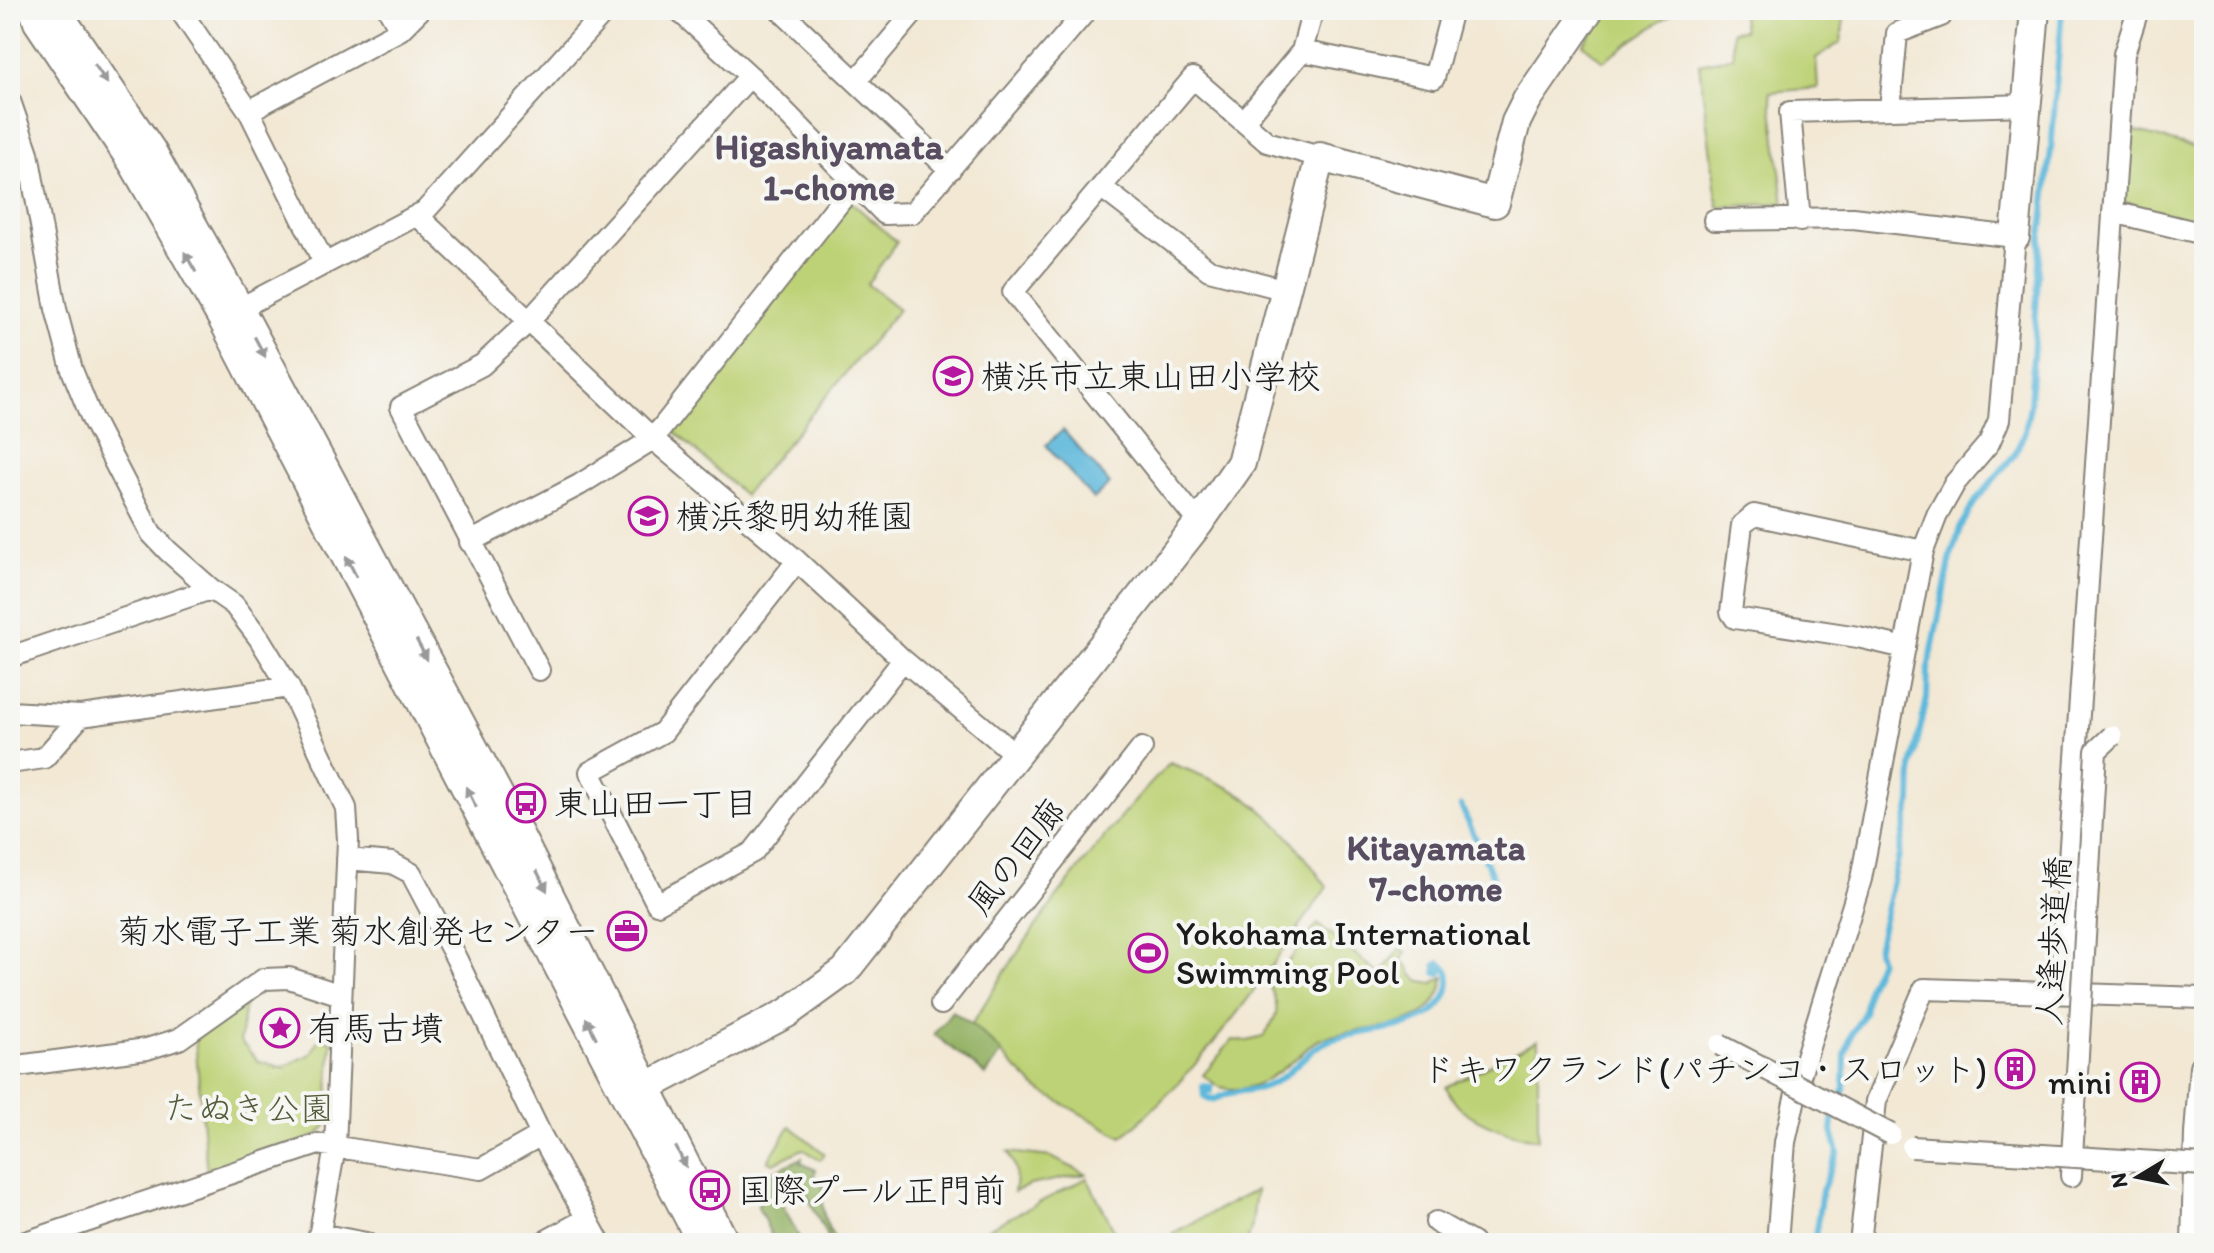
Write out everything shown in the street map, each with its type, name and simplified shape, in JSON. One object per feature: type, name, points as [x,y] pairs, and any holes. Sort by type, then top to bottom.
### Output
[{"type":"street","points":[[34,10],[38,22],[231,313]]},
{"type":"street","points":[[56,10],[151,150],[231,313],[503,803],[702,1243]]},
{"type":"street","points":[[180,10],[249,111],[324,263]]},
{"type":"street","points":[[389,10],[400,30]]},
{"type":"street","points":[[249,111],[400,30],[420,10]]},
{"type":"street","points":[[231,313],[425,211],[606,10]]},
{"type":"street","points":[[678,10],[750,76],[885,214],[912,213],[1087,10]]},
{"type":"street","points":[[780,10],[950,170]]},
{"type":"street","points":[[857,80],[916,10]]},
{"type":"street","points":[[1245,120],[1302,51],[1313,10]]},
{"type":"street","points":[[1302,51],[1434,78],[1452,10]]},
{"type":"street","points":[[1199,523],[1013,292],[1193,78],[1267,142],[1495,203],[1516,122],[1527,100],[1589,10]]},
{"type":"street","points":[[1890,109],[1897,33],[1941,16],[1942,10]]},
{"type":"street","points":[[1777,1243],[1788,1129],[1800,1076],[1861,879],[1923,551],[1937,515],[1955,483],[1989,443],[1999,420],[2035,10]]},
{"type":"street","points":[[2060,992],[2124,54],[2138,10]]},
{"type":"street","points":[[539,670],[401,407],[482,365],[528,322],[750,76]]},
{"type":"street","points":[[10,101],[28,153],[56,309],[72,370],[82,394],[151,533],[211,589],[234,605],[259,638],[289,687],[346,808],[349,829],[335,1147],[319,1239],[366,1243]]},
{"type":"street","points":[[1800,221],[1790,112],[2027,105]]},
{"type":"street","points":[[636,1092],[787,1013],[845,971],[1199,523],[1241,463],[1320,157]]},
{"type":"street","points":[[470,542],[579,485],[653,439],[854,184]]},
{"type":"street","points":[[1101,187],[1209,270],[1286,290]]},
{"type":"street","points":[[2113,212],[2204,234]]},
{"type":"street","points":[[417,215],[653,439],[797,561],[903,660],[1015,754]]},
{"type":"street","points":[[1714,220],[1853,218],[2015,237]]},
{"type":"street","points":[[1905,648],[1858,637],[1735,618],[1731,612],[1742,525],[1754,515],[1923,551]]},
{"type":"street","points":[[797,561],[663,732],[590,772],[657,904],[753,852],[903,660]]},
{"type":"street","points":[[10,657],[211,589]]},
{"type":"street","points":[[10,712],[81,716],[289,687]]},
{"type":"street","points":[[10,763],[44,758],[81,716]]},
{"type":"street","name":"人逢歩道橋","points":[[2071,1167],[2096,751],[2112,736]]},
{"type":"street","name":"風の回廊","points":[[941,1004],[1142,748]]},
{"type":"street","points":[[347,859],[392,863],[411,873],[456,958],[541,1135],[600,1243]]},
{"type":"street","points":[[10,1067],[147,1049],[179,1039],[264,979],[289,978],[341,995]]},
{"type":"street","points":[[1860,1243],[1876,1101],[1924,989],[2204,998]]},
{"type":"street","points":[[1720,1045],[1912,1147],[2071,1167],[2204,1165]]},
{"type":"street","points":[[2196,1243],[2204,1067]]},
{"type":"street","points":[[636,1092],[725,1243]]},
{"type":"street","points":[[23,1243],[318,1144],[481,1169],[541,1135]]},
{"type":"street","points":[[542,1243],[586,1219]]},
{"type":"street","points":[[1436,1222],[1473,1243]]},
{"type":"green space","points":[[1608,10],[1677,10],[1603,61],[1583,44]]},
{"type":"green space","points":[[1741,10],[1845,10],[1841,42],[1816,58],[1818,88],[1770,92],[1784,203],[1718,207],[1699,64],[1733,57],[1732,31],[1744,30]]},
{"type":"green space","points":[[2130,130],[2204,150],[2204,224],[2124,202]]},
{"type":"green space","points":[[850,201],[897,242],[867,284],[899,309],[744,495],[672,429]]},
{"type":"green space","name":"Yokohama International Swimming Pool","points":[[1170,763],[1225,786],[1261,809],[1296,846],[1327,887],[1257,987],[1207,1051],[1122,1137],[1037,1089],[972,1024],[1064,888],[1115,824]]},
{"type":"green space","points":[[1318,924],[1380,974],[1401,948],[1406,952],[1401,961],[1413,976],[1433,983],[1444,977],[1438,996],[1427,1010],[1413,1019],[1317,1041],[1280,1071],[1253,1086],[1234,1089],[1215,1085],[1203,1075],[1232,1040],[1248,1041],[1263,1037],[1272,1024],[1277,1007],[1269,986]]},
{"type":"green space","name":"たぬき公園","points":[[245,1003],[240,1041],[258,1061],[282,1068],[311,1054],[320,1038],[332,1042],[326,1126],[316,1136],[207,1174],[195,1039]]},
{"type":"green space","points":[[952,1011],[972,1024],[1002,1052],[986,1075],[934,1034]]},
{"type":"green space","points":[[1538,1040],[1538,1139],[1487,1124],[1456,1104],[1446,1087]]},
{"type":"green space","points":[[790,1126],[825,1154],[820,1160],[803,1149],[774,1163],[768,1161]]},
{"type":"green space","points":[[1008,1152],[1051,1157],[1086,1174],[1030,1185],[1014,1192],[1016,1171]]},
{"type":"green space","points":[[802,1158],[801,1163],[816,1170],[814,1176],[824,1182],[824,1214],[838,1243],[830,1243],[802,1184],[778,1196],[802,1243],[775,1243],[758,1207],[762,1177]]},
{"type":"green space","points":[[1087,1178],[1121,1243],[960,1243]]},
{"type":"green space","points":[[1256,1190],[1247,1243],[1179,1243],[1173,1233]]},
{"type":"water","points":[[1063,430],[1110,484],[1093,499],[1046,445]]},
{"type":"waterway","points":[[1814,1243],[1822,1191],[1838,1152],[1832,1132],[1844,1089],[1845,1055],[1851,1035],[1864,1013],[1868,987],[1880,960],[1877,950],[1911,803],[1912,767],[1951,556],[1961,525],[1977,499],[2015,454],[2025,431],[2030,405],[2040,247],[2062,10]]},
{"type":"waterway","points":[[1461,806],[1497,886]]},
{"type":"waterway","points":[[1207,1090],[1211,1091],[1211,1087],[1203,1086],[1204,1097],[1210,1100],[1262,1088],[1277,1081],[1310,1052],[1328,1041],[1417,1021],[1443,1001],[1449,977],[1440,963],[1436,965],[1436,973],[1440,974],[1440,970]]},
{"type":"place","name":"横浜市立東山田小学校","points":[[953,376]]},
{"type":"place","name":"横浜黎明幼稚園","points":[[648,516]]},
{"type":"place","name":"東山田一丁目","points":[[526,803]]},
{"type":"place","name":"菊水電子工業 菊水創発センター","points":[[627,931]]},
{"type":"place","name":"Yokohama International Swimming Pool","points":[[1148,953]]},
{"type":"place","name":"有馬古墳","points":[[280,1028]]},
{"type":"place","name":"ドキワクランド(パチンコ・スロット)","points":[[2015,1069]]},
{"type":"place","name":"mini","points":[[2140,1082]]},
{"type":"place","name":"国際プール正門前","points":[[710,1190]]},
{"type":"district","name":"Higashiyamata 1-chome","points":[[829,166]]},
{"type":"district","name":"Kitayamata 7-chome","points":[[1436,868]]}]
